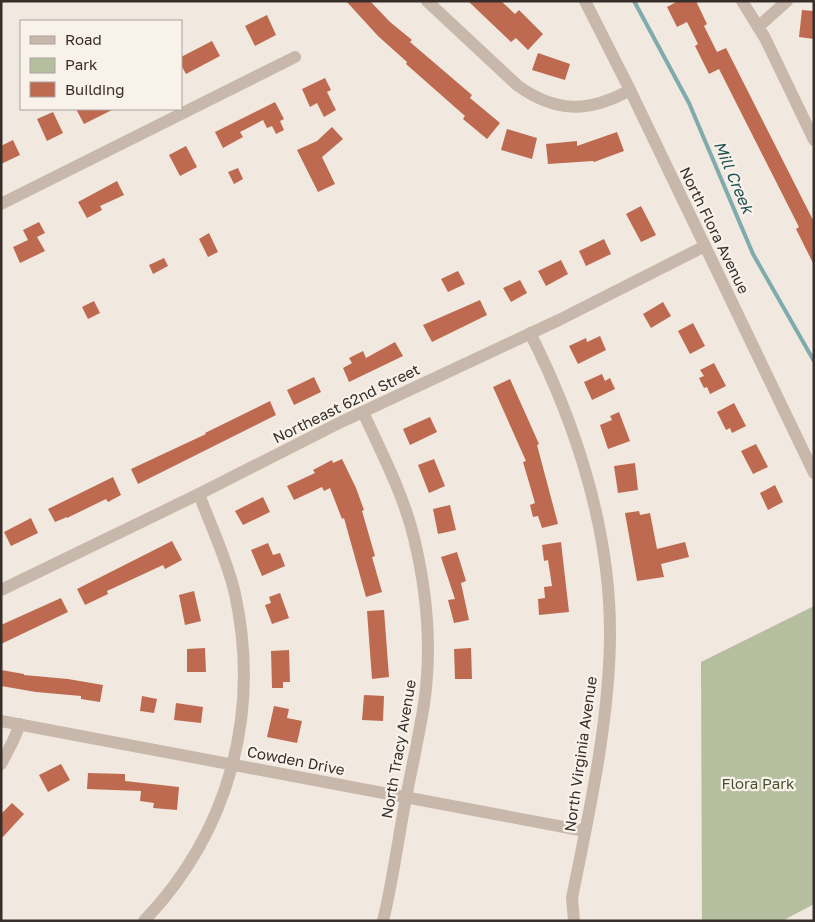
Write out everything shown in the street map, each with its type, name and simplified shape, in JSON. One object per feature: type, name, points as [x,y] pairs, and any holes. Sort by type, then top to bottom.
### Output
[{"type":"street","points":[[427,1],[517,86],[544,102],[568,106],[592,106],[614,99],[630,90]]},
{"type":"street","name":"North Flora Avenue","points":[[585,1],[630,90],[814,473]]},
{"type":"street","points":[[742,1],[765,38],[814,140]]},
{"type":"street","points":[[758,27],[788,1]]},
{"type":"street","points":[[1,204],[295,57]]},
{"type":"street","name":"Northeast 62nd Street","points":[[1,590],[705,246]]},
{"type":"street","name":"North Virginia Avenue","points":[[530,333],[556,387],[580,456],[590,492],[606,567],[610,616],[608,671],[603,722],[572,898],[574,921]]},
{"type":"street","name":"North Tracy Avenue","points":[[362,412],[394,476],[403,501],[414,538],[426,614],[427,673],[424,702],[383,921]]},
{"type":"street","points":[[144,921],[176,885],[211,826],[233,764],[240,729],[244,691],[241,626],[234,592],[224,559],[199,494]]},
{"type":"street","name":"Cowden Drive","points":[[1,721],[585,831]]},
{"type":"street","points":[[1,764],[14,741],[20,724]]},
{"type":"green space","name":"Flora Park","points":[[814,606],[814,904],[782,921],[702,921],[701,662]]},
{"type":"building","points":[[346,1],[370,1],[390,22],[412,40],[410,42],[472,95],[470,98],[500,123],[487,139],[463,119],[465,116],[406,64],[407,62],[378,36]]},
{"type":"building","points":[[468,1],[501,1],[515,14],[519,10],[543,34],[528,50],[516,38],[511,42]]},
{"type":"building","points":[[678,1],[696,1],[707,24],[704,26],[717,52],[726,48],[814,222],[814,265],[796,229],[799,227],[719,69],[709,74],[695,46],[698,44],[687,22],[677,27],[667,7]]},
{"type":"building","points":[[802,10],[814,11],[814,39],[799,37]]},
{"type":"building","points":[[267,15],[276,35],[255,46],[245,26]]},
{"type":"building","points":[[212,41],[220,56],[186,74],[182,67],[182,56]]},
{"type":"building","points":[[538,53],[570,64],[565,80],[532,70]]},
{"type":"building","points":[[325,78],[331,90],[327,92],[336,110],[324,117],[317,103],[310,107],[302,89]]},
{"type":"building","points":[[275,102],[284,119],[280,121],[284,130],[276,134],[272,126],[267,128],[263,120],[240,132],[243,137],[223,148],[215,132]]},
{"type":"building","points":[[77,110],[112,110],[84,124]]},
{"type":"building","points":[[53,112],[63,133],[47,141],[37,119]]},
{"type":"building","points":[[332,127],[343,139],[322,157],[335,184],[318,192],[297,150],[317,141]]},
{"type":"building","points":[[507,129],[537,138],[532,159],[501,150]]},
{"type":"building","points":[[617,132],[624,151],[594,162],[548,164],[546,144],[577,141],[577,146]]},
{"type":"building","points":[[13,140],[20,155],[1,164],[1,146]]},
{"type":"building","points":[[186,146],[197,167],[180,176],[169,155]]},
{"type":"building","points":[[238,168],[243,179],[234,184],[228,172]]},
{"type":"building","points":[[117,181],[124,195],[100,206],[102,210],[87,218],[78,202]]},
{"type":"building","points":[[641,206],[656,235],[641,242],[626,214]]},
{"type":"building","points":[[39,222],[45,233],[37,237],[45,251],[20,263],[13,247],[28,240],[23,230]]},
{"type":"building","points":[[209,233],[218,252],[208,257],[199,239]]},
{"type":"building","points":[[604,239],[611,254],[586,266],[579,251]]},
{"type":"building","points":[[164,258],[168,266],[153,274],[149,265]]},
{"type":"building","points":[[561,260],[568,274],[546,286],[538,271]]},
{"type":"building","points":[[458,271],[465,284],[448,292],[441,279]]},
{"type":"building","points":[[520,280],[527,293],[511,302],[503,288]]},
{"type":"building","points":[[480,300],[487,315],[432,342],[423,325]]},
{"type":"building","points":[[94,301],[100,313],[88,319],[82,307]]},
{"type":"building","points":[[663,302],[671,316],[651,328],[643,314]]},
{"type":"building","points":[[693,323],[705,346],[690,354],[678,331]]},
{"type":"building","points":[[600,336],[606,350],[578,364],[569,346],[586,338],[587,342]]},
{"type":"building","points":[[395,342],[403,356],[349,382],[343,368],[352,363],[349,358],[363,351],[366,358]]},
{"type":"building","points":[[714,363],[726,386],[710,394],[707,387],[704,388],[699,378],[704,376],[700,370]]},
{"type":"building","points":[[602,374],[605,381],[610,378],[615,389],[592,400],[584,382]]},
{"type":"building","points":[[314,377],[321,392],[294,405],[287,390]]},
{"type":"building","points":[[510,379],[539,444],[537,445],[558,524],[542,528],[538,516],[533,517],[530,505],[535,503],[523,462],[526,461],[493,387]]},
{"type":"building","points":[[270,401],[276,415],[138,484],[131,469],[206,434]]},
{"type":"building","points":[[734,403],[746,426],[732,433],[730,428],[726,430],[717,412]]},
{"type":"building","points":[[619,412],[630,441],[608,449],[600,425],[612,420],[610,416]]},
{"type":"building","points":[[430,417],[437,432],[410,445],[403,429]]},
{"type":"building","points":[[756,444],[768,467],[753,474],[741,451]]},
{"type":"building","points":[[342,459],[364,510],[362,511],[375,556],[372,557],[382,592],[366,597],[344,518],[342,519],[330,488],[324,491],[322,487],[294,500],[287,486],[315,473],[313,470],[332,460],[333,463]]},
{"type":"building","points":[[434,459],[445,486],[429,493],[418,465]]},
{"type":"building","points":[[635,463],[638,490],[618,493],[614,466]]},
{"type":"building","points":[[113,477],[121,495],[108,502],[106,499],[55,522],[48,509]]},
{"type":"building","points":[[775,485],[783,502],[768,510],[760,493]]},
{"type":"building","points":[[263,497],[270,512],[243,525],[235,511]]},
{"type":"building","points":[[450,505],[456,530],[438,534],[433,509]]},
{"type":"building","points":[[639,511],[640,515],[650,513],[657,549],[685,542],[689,557],[661,564],[664,577],[637,581],[625,513]]},
{"type":"building","points":[[31,518],[38,533],[11,546],[4,532]]},
{"type":"building","points":[[172,541],[182,560],[165,569],[163,565],[107,591],[108,594],[85,605],[77,589]]},
{"type":"building","points":[[561,542],[569,612],[539,615],[538,599],[545,598],[544,587],[552,586],[548,560],[544,561],[542,545]]},
{"type":"building","points":[[268,543],[273,555],[280,553],[285,566],[262,576],[251,550]]},
{"type":"building","points":[[457,552],[466,581],[461,583],[469,620],[454,623],[448,600],[455,599],[441,557]]},
{"type":"building","points":[[194,591],[201,621],[185,625],[179,595]]},
{"type":"building","points":[[280,593],[289,618],[272,624],[265,605],[271,603],[269,597]]},
{"type":"building","points":[[61,598],[68,612],[1,644],[1,625]]},
{"type":"building","points":[[384,610],[389,677],[372,679],[367,611]]},
{"type":"building","points":[[205,648],[206,672],[187,672],[187,649]]},
{"type":"building","points":[[471,648],[472,679],[455,679],[454,649]]},
{"type":"building","points":[[289,650],[290,682],[283,682],[283,688],[272,688],[271,651]]},
{"type":"building","points":[[1,670],[24,675],[68,679],[103,685],[100,702],[81,699],[81,696],[36,692],[1,686]]},
{"type":"building","points":[[364,695],[384,696],[383,721],[362,720]]},
{"type":"building","points":[[142,696],[157,699],[154,713],[140,711]]},
{"type":"building","points":[[176,703],[203,707],[201,723],[174,720]]},
{"type":"building","points":[[274,706],[289,709],[287,718],[302,721],[297,743],[267,737]]},
{"type":"building","points":[[61,764],[70,780],[48,792],[39,775]]},
{"type":"building","points":[[88,773],[125,774],[125,781],[179,787],[177,810],[153,808],[154,803],[140,801],[141,791],[87,789]]},
{"type":"building","points":[[12,803],[24,814],[1,839],[1,814]]},
{"type":"waterway","name":"Mill Creek","points":[[634,1],[689,103],[753,254],[814,361]]}]
